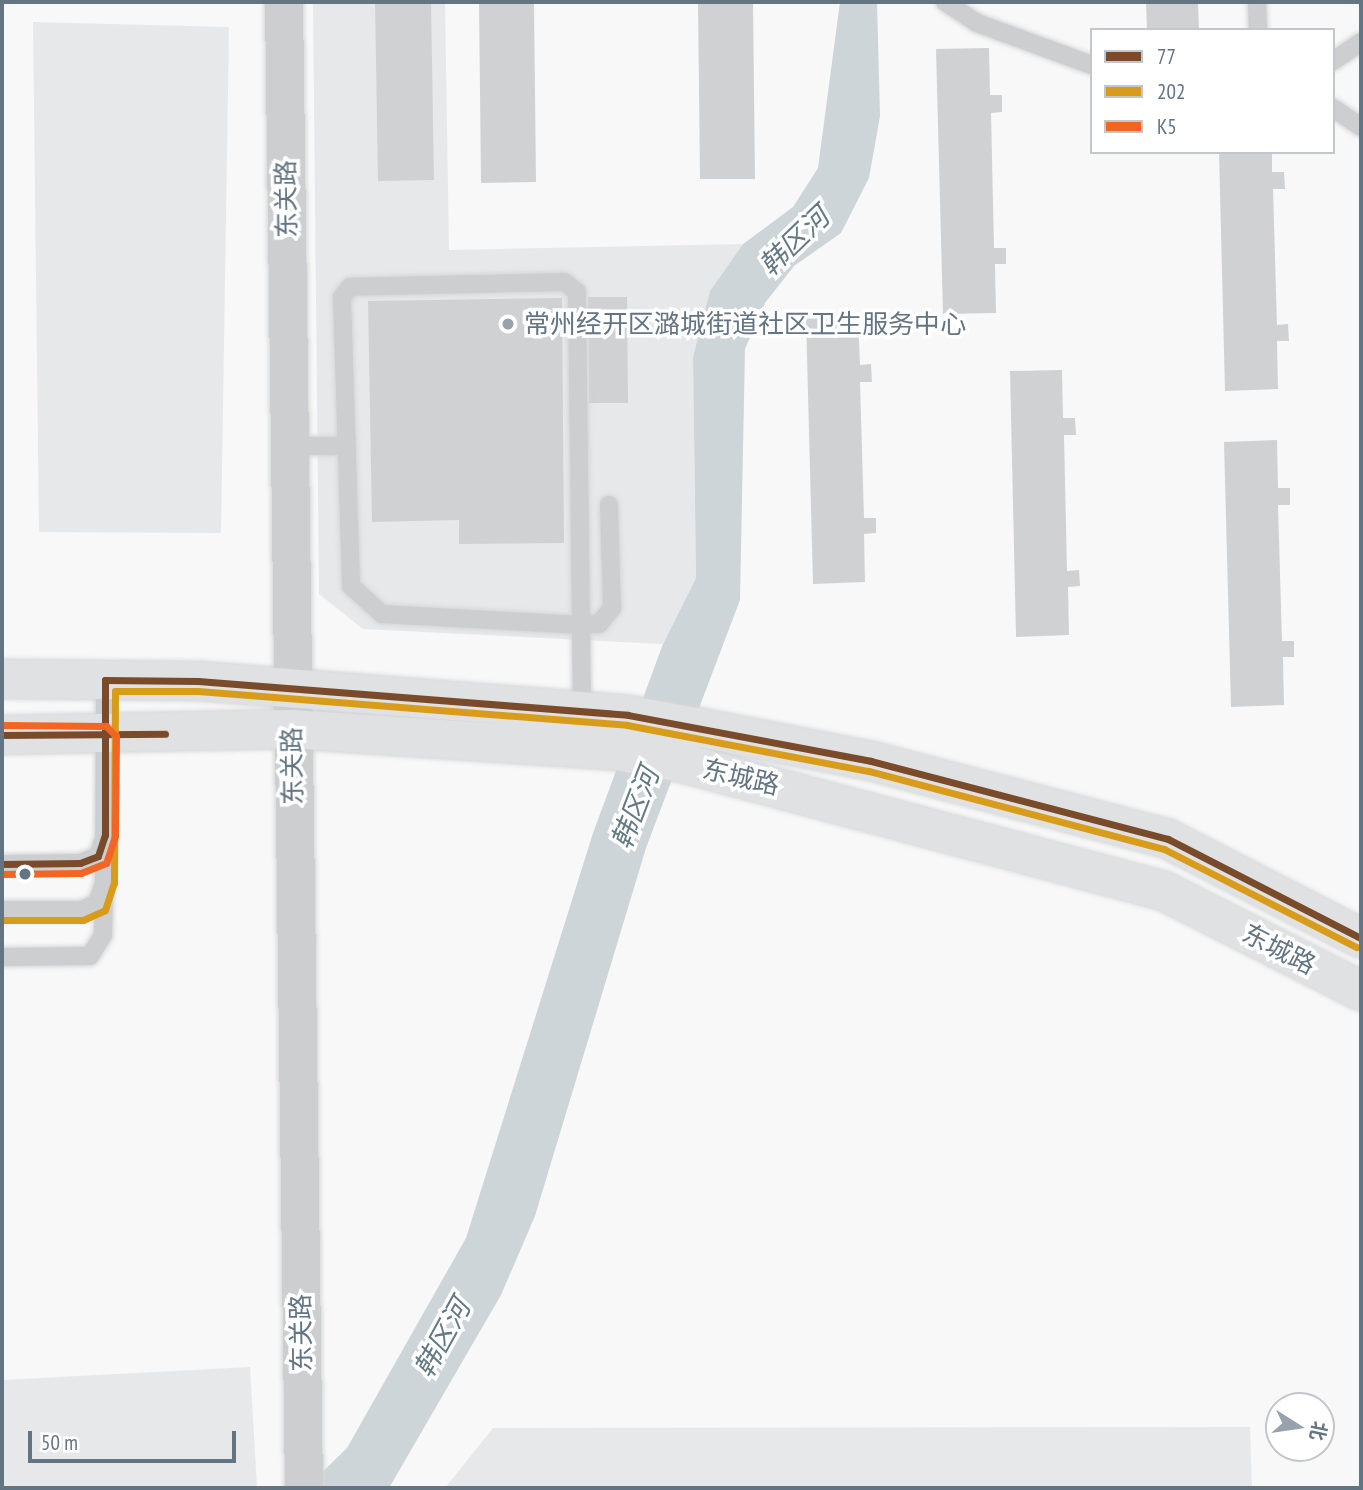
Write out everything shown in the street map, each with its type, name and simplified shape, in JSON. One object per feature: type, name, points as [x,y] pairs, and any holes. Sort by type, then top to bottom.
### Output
[{"type":"main road","name":"东城路","points":[[2,679],[105,680],[292,688],[628,715],[696,727],[871,761],[1168,839],[1361,939]]},
{"type":"main road","name":"东城路","points":[[2,736],[105,736],[291,729],[618,751],[683,763],[1164,891],[1359,985]]},
{"type":"street","name":"东关路","points":[[284,2],[291,729],[304,1488]]},
{"type":"lane","points":[[945,2],[977,23],[1090,64]]},
{"type":"lane","points":[[1257,2],[1258,28]]},
{"type":"lane","points":[[1335,60],[1361,42]]},
{"type":"lane","points":[[1335,109],[1361,127]]},
{"type":"lane","points":[[582,712],[581,625],[577,292],[564,282],[350,287],[342,297],[351,586],[382,614],[581,625],[600,624],[612,608],[609,505]]},
{"type":"lane","points":[[290,446],[346,446]]},
{"type":"lane","points":[[2,957],[89,957],[103,935],[105,680]]},
{"type":"lane","points":[[2,864],[80,863],[98,856],[105,835]]},
{"type":"lane","points":[[2,910],[82,910],[97,903],[104,883]]},
{"type":"shaded area","name":"常州经开区潞城街道社区卫生服务中心","points":[[313,2],[445,2],[449,250],[743,244],[710,291],[693,357],[696,578],[663,644],[363,629],[319,594]]},
{"type":"shaded area","points":[[33,22],[229,27],[221,533],[39,532]]},
{"type":"shaded area","points":[[250,1367],[257,1488],[2,1488],[2,1380]]},
{"type":"shaded area","points":[[1250,1427],[1252,1488],[445,1488],[493,1428]]},
{"type":"water","name":"韩区河","points":[[840,2],[877,2],[880,116],[869,178],[841,233],[794,266],[765,303],[745,349],[740,600],[646,848],[535,1216],[501,1295],[389,1488],[306,1488],[347,1448],[466,1238],[593,833],[663,644],[696,578],[693,357],[710,291],[743,244],[793,207],[818,168]]},
{"type":"building","points":[[375,2],[431,2],[434,180],[378,181]]},
{"type":"building","points":[[479,2],[534,2],[536,182],[481,183]]},
{"type":"building","points":[[698,2],[753,2],[755,179],[700,179]]},
{"type":"building","points":[[1146,2],[1198,2],[1199,28],[1147,28]]},
{"type":"building","points":[[989,48],[990,95],[1002,95],[1002,112],[991,113],[994,248],[1006,248],[1006,264],[995,264],[996,313],[943,314],[936,49]]},
{"type":"building","points":[[1219,154],[1272,154],[1272,172],[1284,172],[1285,189],[1273,189],[1277,325],[1288,324],[1289,341],[1277,341],[1278,389],[1225,391]]},
{"type":"building","points":[[588,297],[627,297],[628,403],[589,403]]},
{"type":"building","points":[[562,298],[564,543],[459,544],[459,520],[372,522],[368,301]]},
{"type":"building","points":[[858,317],[860,365],[871,364],[872,382],[860,382],[864,518],[876,518],[876,533],[864,534],[865,582],[813,584],[806,318]]},
{"type":"building","points":[[1062,370],[1063,418],[1075,418],[1076,435],[1064,435],[1067,571],[1079,570],[1080,586],[1068,587],[1069,635],[1016,637],[1010,371]]},
{"type":"building","points":[[1277,440],[1278,488],[1290,488],[1290,505],[1278,505],[1282,641],[1294,641],[1294,657],[1283,657],[1284,705],[1231,707],[1224,442]]},
{"type":"transit line","name":"77","points":[[2,864],[80,863],[98,856],[105,835],[105,680],[198,681],[628,715],[871,761],[1168,839],[1361,938]]},
{"type":"transit line","name":"202","points":[[2,920],[83,920],[105,910],[114,883],[115,691],[198,691],[627,725],[869,771],[1164,849],[1356,947]]},
{"type":"transit line","name":"K5","points":[[2,725],[106,726],[116,736],[115,836],[106,863],[81,873],[2,874]]},
{"type":"transit line","name":"77","points":[[2,735],[165,734]]},
{"type":"place","name":"常州经开区潞城街道社区卫生服务中心","points":[[508,324]]}]
